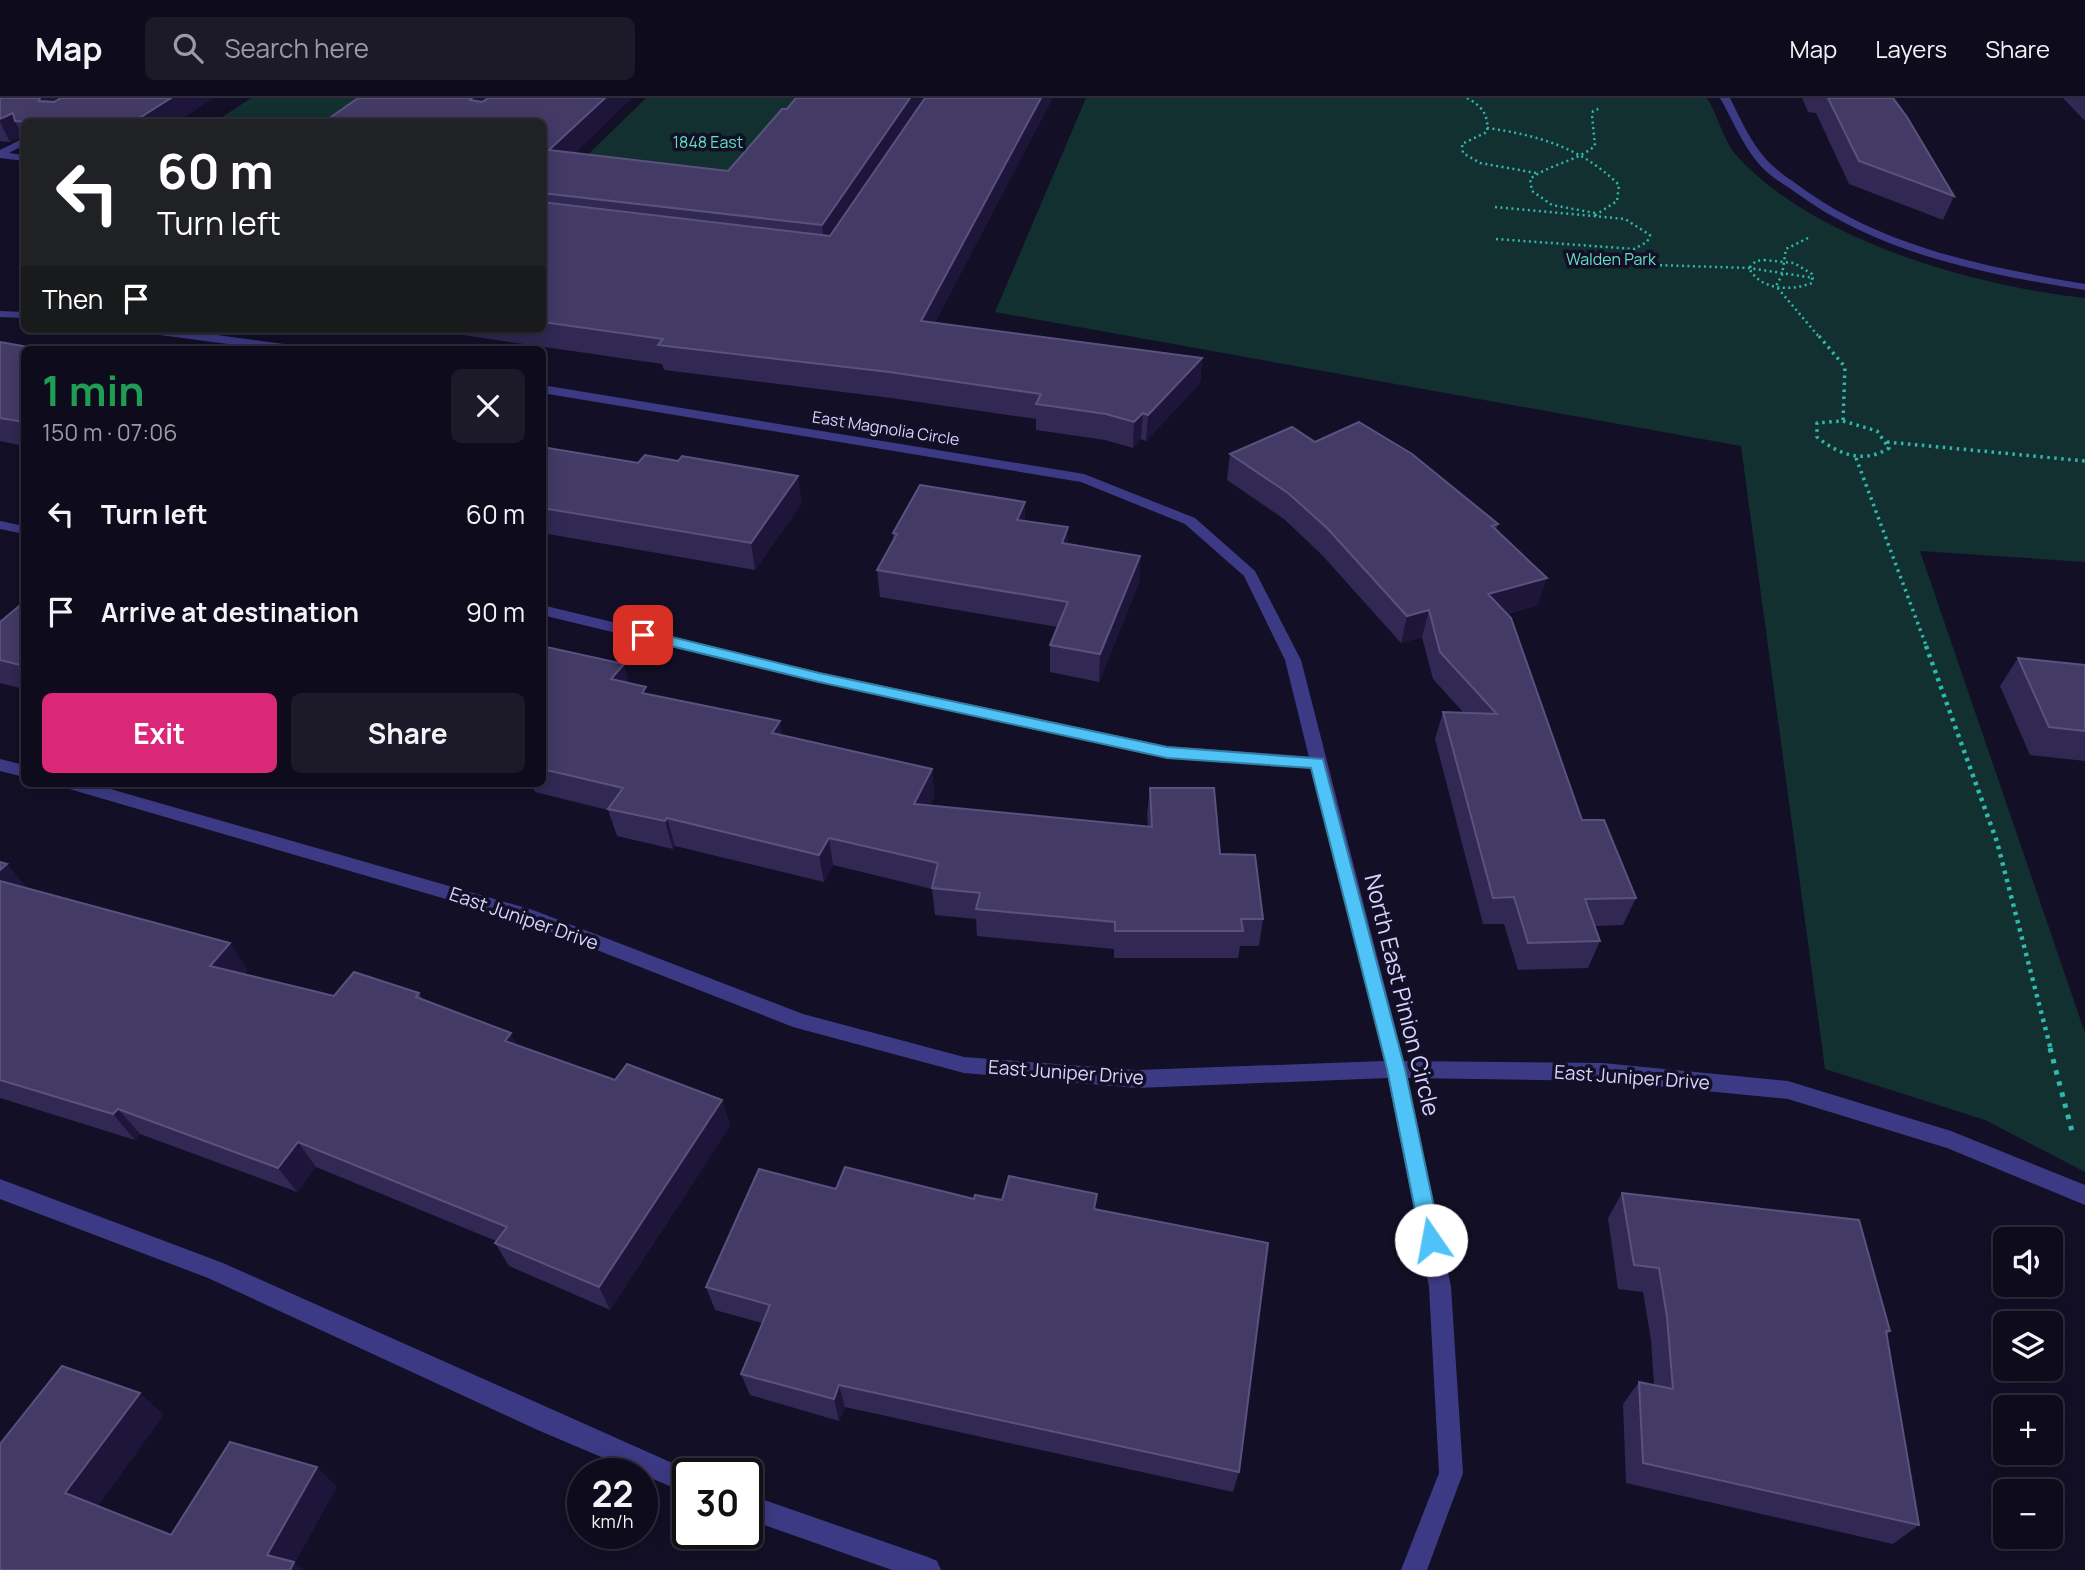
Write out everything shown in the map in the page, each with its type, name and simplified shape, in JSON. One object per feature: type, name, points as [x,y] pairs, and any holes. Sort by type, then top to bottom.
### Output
[{"type":"street","points":[[1725,98],[1760,160],[1799,192],[1883,237],[1961,261],[2085,287]]},
{"type":"street","points":[[0,155],[21,143]]},
{"type":"street","points":[[0,155],[21,158]]},
{"type":"street","points":[[0,314],[21,315]]},
{"type":"street","points":[[174,333],[270,346]]},
{"type":"street","name":"East Magnolia Circle","points":[[546,390],[1084,478],[1190,521],[1250,574],[1293,660],[1309,720]]},
{"type":"street","points":[[0,525],[21,529]]},
{"type":"street","points":[[546,611],[819,677],[1167,752],[1317,763]]},
{"type":"street","name":"North East Pinion Circle","points":[[1309,720],[1317,763],[1396,1069],[1440,1287],[1451,1473],[1414,1570]]},
{"type":"street","points":[[0,765],[21,770]]},
{"type":"street","name":"East Juniper Drive","points":[[82,787],[533,917],[800,1021],[964,1065],[1137,1079],[1396,1069],[1604,1072],[1788,1090],[1951,1140],[2085,1195]]},
{"type":"street","points":[[0,1189],[215,1270],[550,1422],[672,1474]]},
{"type":"street","points":[[763,1512],[928,1570]]},
{"type":"path","points":[[1468,98],[1483,108],[1488,128],[1487,132],[1462,144],[1463,153],[1480,163],[1536,173]]},
{"type":"path","points":[[1488,128],[1532,133],[1562,143],[1583,158],[1604,169],[1619,184],[1617,201],[1596,215],[1552,205],[1532,191],[1530,179],[1536,173],[1583,158],[1595,146],[1592,115],[1593,111],[1601,108]]},
{"type":"path","points":[[1495,207],[1625,219],[1650,235],[1647,242],[1634,249],[1496,239]]},
{"type":"path","points":[[1776,286],[1782,275],[1786,248],[1818,234]]},
{"type":"path","points":[[1624,249],[1655,265],[1749,268],[1814,278]]},
{"type":"path","points":[[1749,268],[1756,261],[1784,261],[1808,270],[1814,278]]},
{"type":"path","points":[[1749,268],[1753,276],[1776,286],[1798,288],[1812,283],[1814,278]]},
{"type":"path","points":[[1776,286],[1845,367],[1849,381],[1842,399],[1843,421]]},
{"type":"path","points":[[1843,421],[1874,429],[1887,442],[1889,448],[1881,455],[1856,458],[1830,449],[1817,437],[1817,423],[1843,421]]},
{"type":"path","points":[[1887,442],[2085,461]]},
{"type":"path","points":[[1856,458],[1873,513],[1900,575],[1997,843],[2073,1135]]},
{"type":"green space","points":[[251,98],[374,98],[345,119],[220,119]]},
{"type":"green space","name":"1848 East","points":[[646,98],[800,98],[726,187],[573,169]]},
{"type":"green space","name":"Walden Park","points":[[1086,98],[1707,98],[1736,155],[1768,185],[1807,212],[1897,254],[1946,270],[1994,283],[2085,298],[2085,562],[1920,551],[2085,1033],[2085,1172],[1985,1120],[1825,1069],[1741,446],[995,312]]},
{"type":"building","points":[[0,98],[40,98],[39,101],[54,102],[61,98],[171,98],[138,119],[21,119],[21,121],[15,121],[13,113],[0,119]]},
{"type":"building","points":[[358,98],[472,98],[470,100],[482,102],[488,98],[605,98],[549,150],[728,171],[782,109],[787,109],[796,98],[910,98],[822,225],[546,193],[546,119],[328,119]]},
{"type":"building","points":[[925,98],[1041,98],[921,321],[1202,358],[1148,415],[1143,413],[1134,422],[1106,414],[1036,404],[1041,394],[889,372],[658,345],[663,339],[546,323],[546,202],[830,236]]},
{"type":"building","points":[[1828,98],[1893,98],[1954,196],[1859,161]]},
{"type":"building","points":[[0,342],[22,346],[21,422],[0,418]]},
{"type":"building","points":[[1359,422],[1412,454],[1498,524],[1492,526],[1547,578],[1488,594],[1511,618],[1582,820],[1604,820],[1636,898],[1585,899],[1600,941],[1528,943],[1514,897],[1493,898],[1443,712],[1497,714],[1440,652],[1429,610],[1407,616],[1327,528],[1288,493],[1230,454],[1292,427],[1315,442]]},
{"type":"building","points":[[546,448],[638,463],[645,455],[678,461],[682,456],[798,476],[751,543],[546,509]]},
{"type":"building","points":[[920,485],[1025,502],[1017,520],[1068,527],[1062,543],[1140,556],[1100,654],[1050,645],[1068,602],[877,570],[897,534],[893,533]]},
{"type":"building","points":[[21,604],[21,665],[0,660],[0,622]]},
{"type":"building","points":[[546,647],[624,664],[611,679],[646,687],[642,693],[780,721],[772,733],[932,769],[914,804],[1152,827],[1150,788],[1214,788],[1220,854],[1255,855],[1263,919],[1241,919],[1243,931],[1115,931],[1115,922],[976,909],[980,893],[932,888],[938,863],[829,838],[819,855],[667,818],[665,821],[608,809],[623,788],[546,770]]},
{"type":"building","points":[[2018,658],[2085,665],[2085,731],[2049,727]]},
{"type":"building","points":[[0,881],[230,943],[210,966],[334,996],[354,972],[419,993],[416,997],[511,1033],[505,1041],[615,1080],[627,1064],[722,1100],[599,1287],[495,1243],[507,1227],[298,1142],[278,1168],[118,1109],[113,1114],[0,1080]]},
{"type":"building","points":[[845,1167],[974,1199],[975,1195],[1002,1200],[1009,1176],[1097,1194],[1094,1209],[1268,1243],[1239,1472],[839,1385],[834,1399],[741,1374],[770,1305],[706,1287],[759,1169],[836,1189]]},
{"type":"building","points":[[1622,1193],[1859,1220],[1890,1331],[1886,1331],[1919,1525],[1643,1463],[1639,1382],[1673,1389],[1667,1317],[1659,1268],[1634,1265]]},
{"type":"building","points":[[62,1366],[140,1393],[65,1493],[171,1535],[230,1442],[317,1467],[267,1555],[294,1562],[290,1570],[0,1570],[0,1444]]},
{"type":"route","points":[[643,635],[819,677],[1167,752],[1317,763],[1396,1069],[1431,1240]]}]
